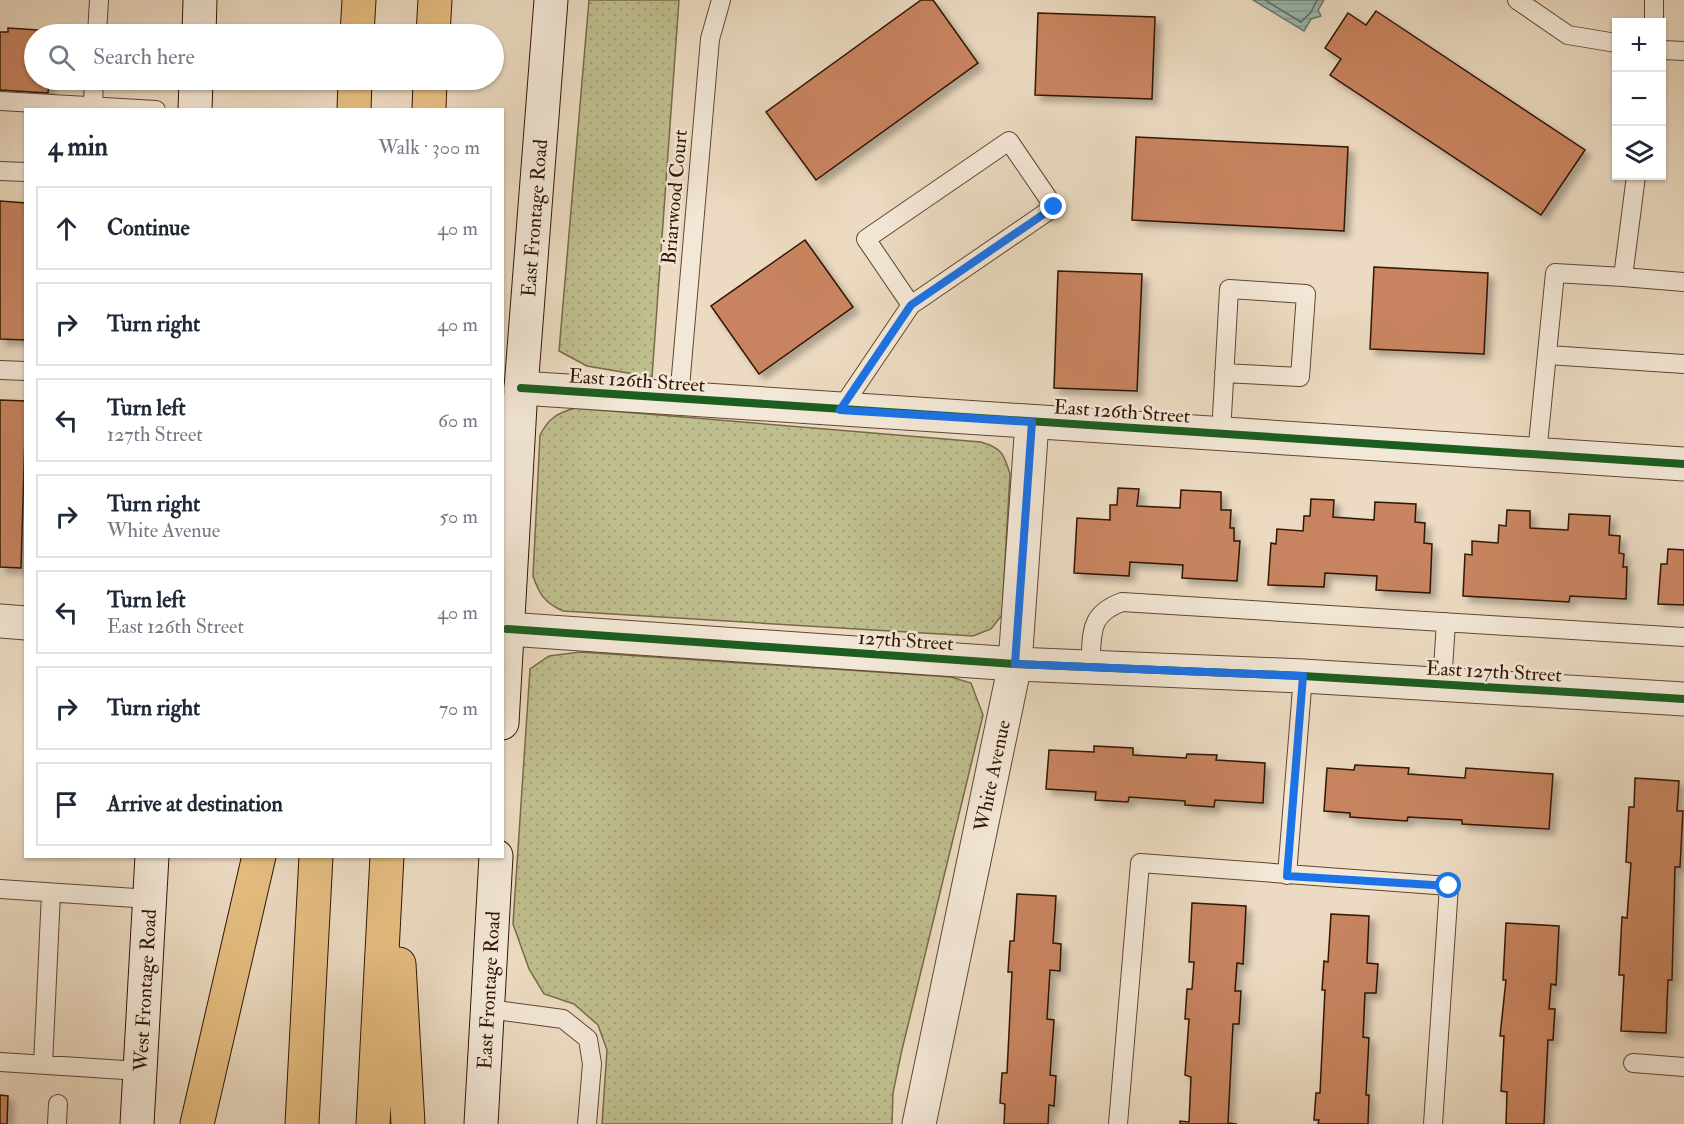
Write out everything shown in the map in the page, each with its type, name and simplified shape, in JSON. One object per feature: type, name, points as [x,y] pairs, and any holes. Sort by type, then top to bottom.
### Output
[{"type":"highway","points":[[358,24],[359,0]]},
{"type":"highway","points":[[434,24],[435,0]]},
{"type":"highway","points":[[354,108],[355,90]]},
{"type":"highway","points":[[429,108],[430,90]]},
{"type":"highway","points":[[197,1124],[259,858]]},
{"type":"highway","points":[[302,1124],[316,858]]},
{"type":"highway","points":[[372,1124],[386,871]]},
{"type":"highway","points":[[386,871],[396,914],[408,1124]]},
{"type":"street","points":[[199,24],[200,0]]},
{"type":"street","name":"East Frontage Road","points":[[504,685],[521,388],[551,0]]},
{"type":"street","points":[[195,108],[196,90]]},
{"type":"street","name":"East 126th Street","points":[[521,388],[1684,464]]},
{"type":"street","name":"White Avenue","points":[[920,1124],[1015,664],[1032,422]]},
{"type":"street","points":[[0,621],[24,623]]},
{"type":"street","name":"127th Street","points":[[507,629],[1015,664],[1303,676]]},
{"type":"street","name":"East 127th Street","points":[[1303,676],[1684,699]]},
{"type":"street","name":"West Frontage Road","points":[[137,1124],[152,858]]},
{"type":"street","name":"East Frontage Road","points":[[481,1124],[496,858]]},
{"type":"lane","points":[[98,24],[99,0]]},
{"type":"lane","name":"Briarwood Court","points":[[679,399],[710,39],[721,0]]},
{"type":"lane","points":[[1517,0],[1568,35],[1612,42]]},
{"type":"lane","points":[[1654,0],[1654,18]]},
{"type":"lane","points":[[1666,50],[1684,51]]},
{"type":"lane","points":[[93,105],[94,90]]},
{"type":"lane","points":[[0,101],[131,108]]},
{"type":"lane","points":[[840,410],[911,305],[1054,207],[1009,141],[866,239],[911,305]]},
{"type":"lane","points":[[0,171],[24,172]]},
{"type":"lane","points":[[1623,277],[1635,180]]},
{"type":"lane","points":[[1538,454],[1554,273],[1684,282]]},
{"type":"lane","points":[[1221,434],[1224,373],[1229,290],[1306,294],[1300,377],[1224,373]]},
{"type":"lane","points":[[1548,355],[1684,364]]},
{"type":"lane","points":[[0,370],[24,371]]},
{"type":"lane","points":[[1090,667],[1094,621],[1104,609],[1122,602],[1684,637]]},
{"type":"lane","points":[[1442,684],[1446,622]]},
{"type":"lane","points":[[1287,876],[1303,676]]},
{"type":"lane","points":[[1118,1124],[1140,863],[1287,876],[1449,886],[1433,1124]]},
{"type":"lane","points":[[0,890],[150,899]]},
{"type":"lane","points":[[43,1065],[51,893]]},
{"type":"lane","points":[[488,1009],[563,1018],[588,1039],[592,1064],[587,1124]]},
{"type":"lane","points":[[0,1062],[140,1071]]},
{"type":"lane","points":[[1633,1063],[1684,1066]]},
{"type":"lane","points":[[57,1124],[58,1104]]},
{"type":"shaded area","points":[[589,0],[679,0],[652,377],[587,366],[559,351]]},
{"type":"shaded area","points":[[575,408],[981,442],[994,447],[1004,457],[1010,474],[1002,615],[991,629],[973,636],[563,611],[544,597],[533,576],[540,435],[554,417]]},
{"type":"shaded area","points":[[580,652],[951,677],[971,683],[983,715],[901,1054],[893,1093],[892,1124],[602,1124],[607,1050],[598,1025],[574,1004],[544,994],[529,969],[513,924],[530,669],[549,656]]},
{"type":"water","points":[[1253,0],[1324,0],[1318,10],[1321,16],[1311,19],[1304,31]]},
{"type":"building","points":[[921,0],[933,0],[978,63],[816,180],[766,112]]},
{"type":"building","points":[[1376,11],[1585,150],[1541,215],[1330,75],[1341,59],[1325,48],[1348,13],[1366,25]]},
{"type":"building","points":[[1038,13],[1155,17],[1152,99],[1035,95]]},
{"type":"building","points":[[8,28],[24,29],[24,90],[48,90],[48,93],[0,90],[0,32],[8,32]]},
{"type":"building","points":[[1136,137],[1348,147],[1344,231],[1132,220]]},
{"type":"building","points":[[0,201],[24,203],[24,340],[0,339]]},
{"type":"building","points":[[805,240],[853,307],[759,374],[711,306]]},
{"type":"building","points":[[1374,267],[1488,273],[1484,354],[1370,349]]},
{"type":"building","points":[[1058,271],[1142,274],[1137,391],[1054,388]]},
{"type":"building","points":[[0,400],[24,401],[21,568],[0,567]]},
{"type":"building","points":[[1118,488],[1139,489],[1137,506],[1180,508],[1181,490],[1221,492],[1221,510],[1231,510],[1230,528],[1234,528],[1234,541],[1240,541],[1237,581],[1182,578],[1183,565],[1130,562],[1129,576],[1074,573],[1077,518],[1110,520],[1110,505],[1117,505]]},
{"type":"building","points":[[1311,499],[1334,500],[1333,517],[1374,520],[1375,502],[1416,504],[1415,522],[1425,523],[1424,543],[1432,544],[1430,593],[1376,590],[1377,576],[1325,573],[1324,587],[1268,585],[1271,543],[1276,544],[1277,529],[1303,531],[1304,516],[1310,516]]},
{"type":"building","points":[[1507,510],[1530,511],[1530,528],[1568,530],[1569,514],[1610,516],[1609,535],[1620,536],[1619,553],[1624,554],[1623,567],[1627,567],[1626,599],[1570,596],[1569,602],[1463,596],[1465,554],[1472,555],[1472,541],[1498,543],[1499,525],[1506,526]]},
{"type":"building","points":[[1668,549],[1684,550],[1684,605],[1658,604],[1661,564],[1667,564]]},
{"type":"building","points":[[1094,746],[1133,748],[1133,755],[1186,758],[1187,754],[1217,755],[1216,760],[1265,763],[1263,803],[1215,800],[1214,807],[1185,805],[1185,801],[1129,797],[1128,802],[1095,800],[1096,792],[1046,789],[1049,750],[1094,752]]},
{"type":"building","points":[[1355,765],[1409,768],[1408,774],[1465,778],[1466,768],[1553,774],[1549,829],[1462,824],[1462,820],[1408,817],[1407,821],[1350,817],[1350,813],[1324,811],[1327,768],[1354,770]]},
{"type":"building","points":[[1635,778],[1679,781],[1677,811],[1683,811],[1680,867],[1675,867],[1672,980],[1668,980],[1666,1033],[1621,1031],[1624,975],[1619,975],[1622,917],[1627,918],[1631,863],[1626,862],[1629,807],[1634,807]]},
{"type":"building","points":[[1017,894],[1056,896],[1053,943],[1061,944],[1060,971],[1050,970],[1047,1019],[1054,1020],[1050,1075],[1056,1076],[1054,1106],[1049,1105],[1048,1124],[1004,1124],[1005,1104],[1000,1103],[1002,1073],[1007,1073],[1012,972],[1008,972],[1010,941],[1014,941]]},
{"type":"building","points":[[1192,903],[1246,906],[1243,964],[1237,963],[1235,991],[1241,991],[1239,1024],[1233,1024],[1228,1123],[1237,1124],[1180,1124],[1180,1121],[1189,1122],[1191,1077],[1185,1075],[1189,1019],[1185,1019],[1187,989],[1192,989],[1194,962],[1189,962]]},
{"type":"building","points":[[1331,914],[1369,916],[1367,963],[1378,964],[1376,993],[1365,993],[1363,1037],[1369,1038],[1366,1095],[1369,1095],[1368,1124],[1318,1124],[1319,1120],[1314,1120],[1316,1093],[1320,1093],[1325,990],[1322,990],[1324,961],[1328,962]]},
{"type":"building","points":[[1506,923],[1559,926],[1556,985],[1551,984],[1549,1009],[1555,1009],[1553,1040],[1548,1040],[1544,1124],[1506,1124],[1507,1092],[1501,1091],[1504,1036],[1500,1036],[1506,980],[1503,980]]},
{"type":"building","points":[[0,1095],[8,1096],[7,1124],[0,1124]]},
{"type":"cycle path","points":[[521,388],[1684,464]]},
{"type":"cycle path","points":[[507,629],[1015,664],[1303,676],[1684,699]]},
{"type":"route","points":[[1054,207],[911,305],[840,410],[1032,422],[1015,664],[1303,676],[1287,876],[1449,886]]}]
